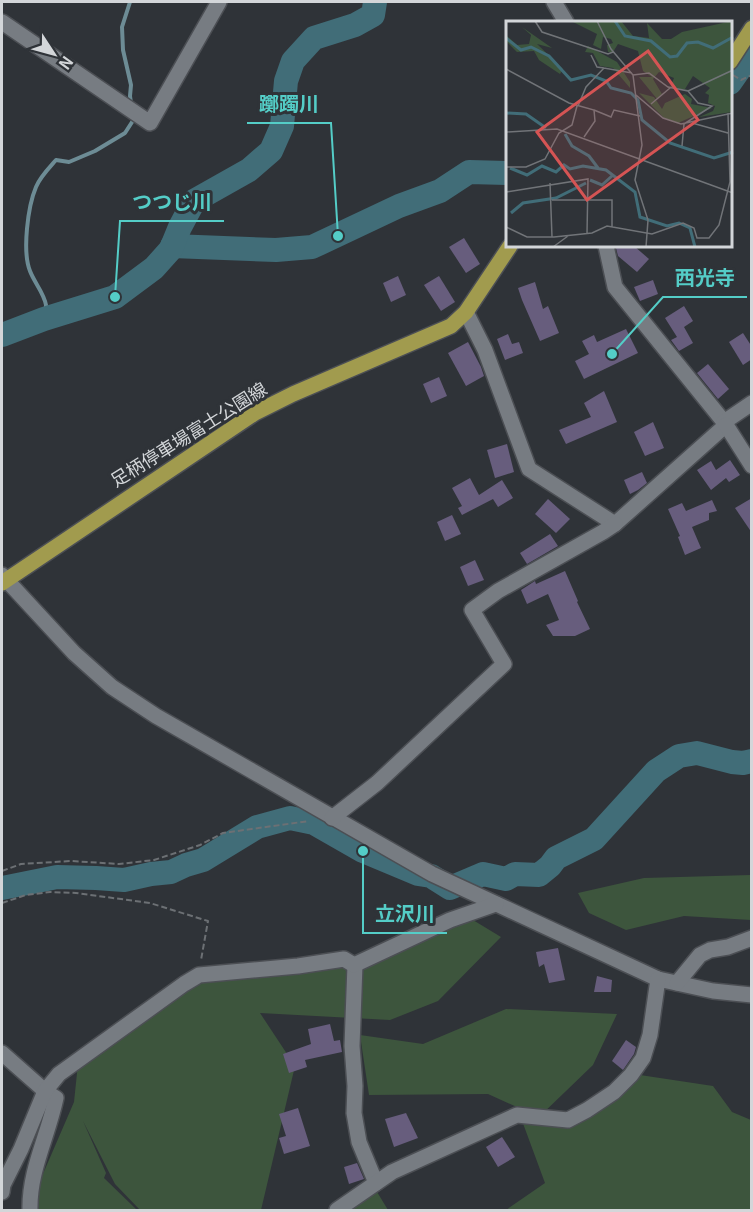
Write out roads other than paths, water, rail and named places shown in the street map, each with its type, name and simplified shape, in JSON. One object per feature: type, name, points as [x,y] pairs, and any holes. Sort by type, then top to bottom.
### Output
[{"type":"main road","points":[[732,59],[752,28]]},
{"type":"main road","name":"足柄停車場富士公園線","points":[[3,579],[255,413],[293,394],[451,326],[466,312],[509,248]]},
{"type":"street","points":[[2,22],[150,123],[219,2]]},
{"type":"street","points":[[554,2],[565,21]]},
{"type":"street","points":[[606,248],[615,287],[725,424],[752,466]]},
{"type":"street","points":[[466,312],[485,350],[529,469],[615,524]]},
{"type":"street","points":[[332,818],[377,783],[504,664],[472,610],[498,591],[615,524],[725,424],[752,403]]},
{"type":"street","points":[[3,579],[112,687],[156,716],[432,874],[658,979],[713,992],[752,994]]},
{"type":"street","points":[[354,965],[450,920],[496,904]]},
{"type":"street","points":[[677,983],[700,955],[752,938]]},
{"type":"street","points":[[2,1192],[3,1185],[45,1091],[59,1074],[184,984],[199,975],[298,966],[344,959],[356,965],[352,1046],[355,1086],[354,1113],[359,1142],[376,1183]]},
{"type":"street","points":[[337,1210],[392,1172],[517,1115],[568,1120],[614,1092],[631,1075],[643,1058],[650,1035],[658,979]]},
{"type":"street","points":[[2,1053],[56,1098],[34,1172],[30,1210]]},
{"type":"street","points":[[2,1165],[21,1149]]},
{"type":"waterway","points":[[130,2],[122,27],[123,50],[131,85],[131,103]]},
{"type":"waterway","points":[[2,335],[115,297],[154,268],[171,249],[194,201],[249,170],[271,151],[282,126],[286,81],[293,61],[314,38],[355,25],[373,15],[375,2]]},
{"type":"waterway","points":[[732,80],[746,60],[752,60]]},
{"type":"waterway","points":[[44,319],[45,301],[30,271],[26,252],[28,217],[36,187],[56,160],[69,162],[95,151],[125,133],[134,119],[133,116]]},
{"type":"waterway","points":[[172,246],[276,250],[312,247],[399,206],[440,191],[469,172],[506,173]]},
{"type":"waterway","points":[[2,888],[57,877],[124,880],[171,872],[203,860],[257,827],[290,818],[314,823],[363,851],[418,874],[431,876],[450,888],[483,874],[506,879],[515,874],[539,875],[556,858],[594,839],[656,771],[679,756],[697,753],[732,762],[752,761]]},
{"type":"place","name":"躑躅川","points":[[338,236]]},
{"type":"place","name":"つつじ川","points":[[115,297]]},
{"type":"place","name":"西光寺","points":[[612,354]]},
{"type":"place","name":"立沢川","points":[[363,851]]}]
